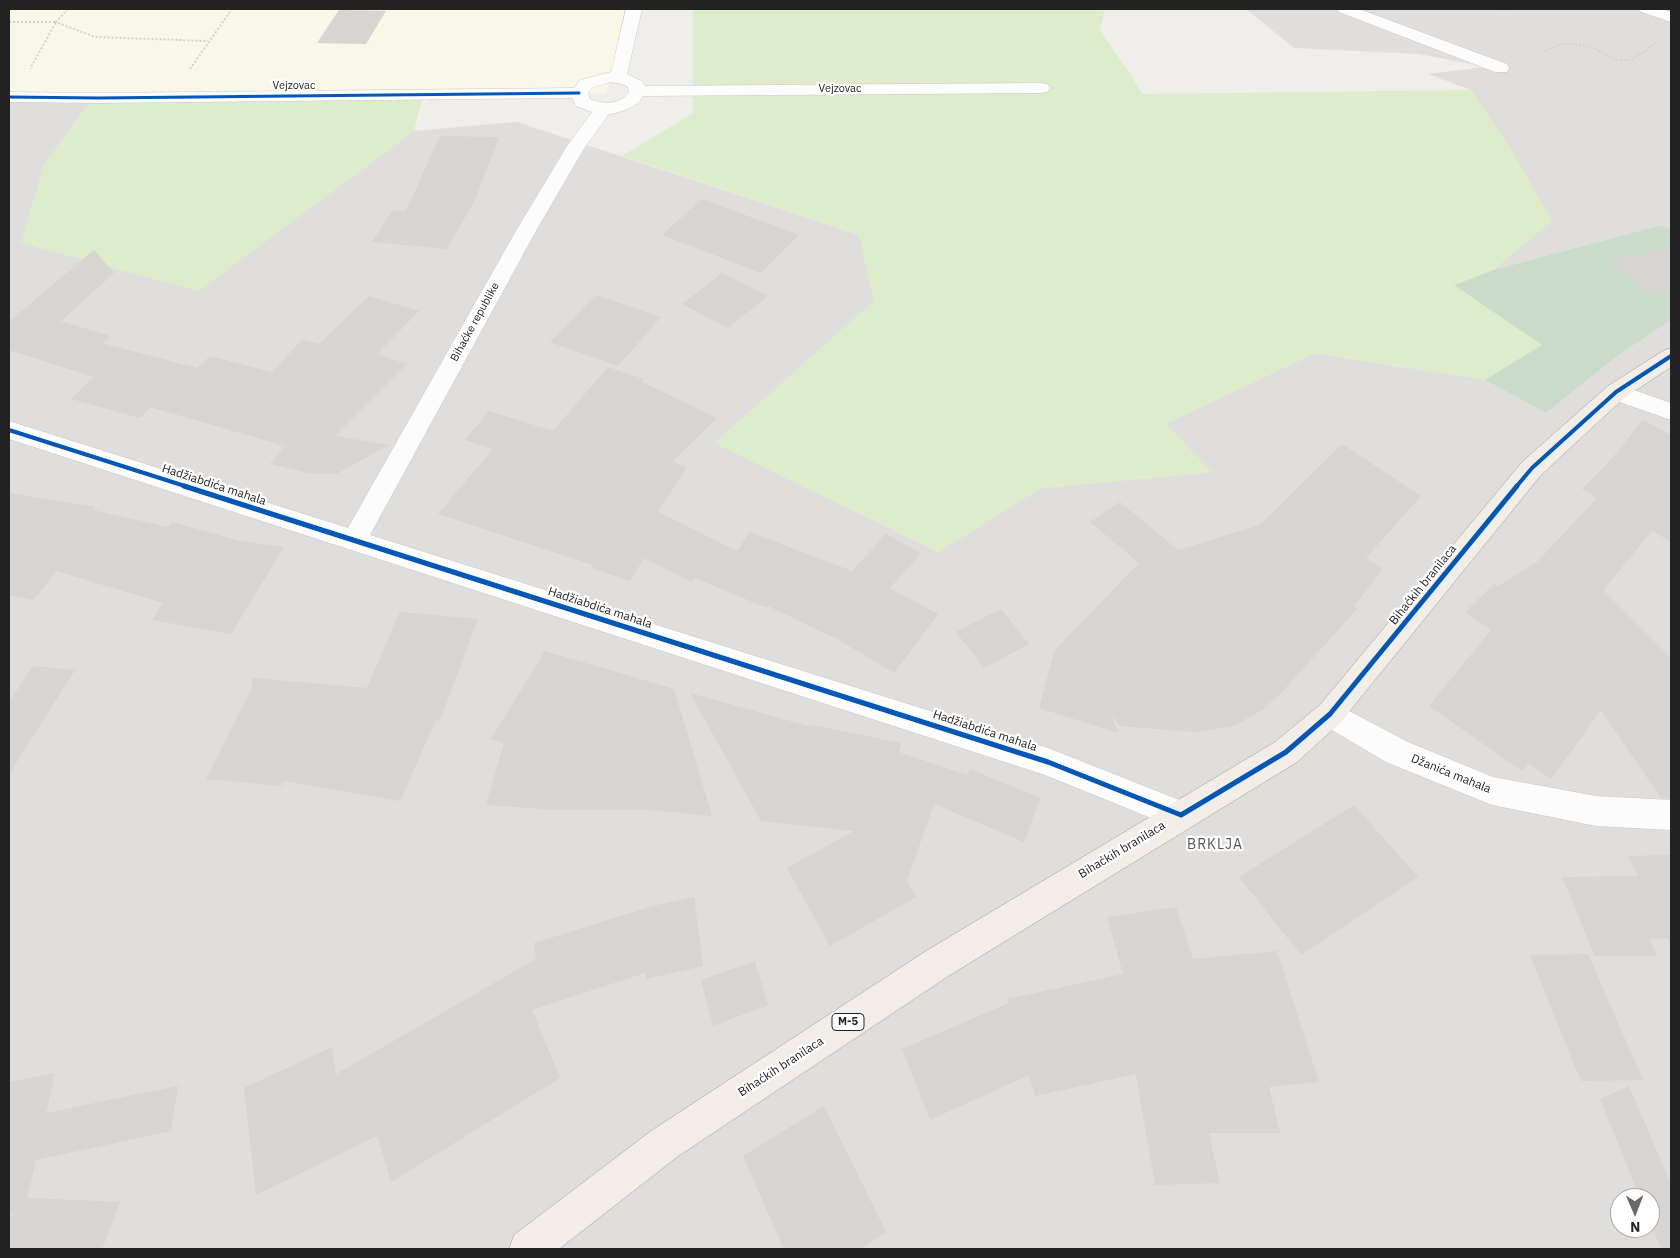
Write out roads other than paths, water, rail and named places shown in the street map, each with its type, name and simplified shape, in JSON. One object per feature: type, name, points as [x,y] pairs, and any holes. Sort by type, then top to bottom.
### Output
[{"type":"main road","name":"Bihaćkih branilaca","points":[[528,1249],[664,1144],[938,963],[1286,752],[1330,714],[1532,468],[1616,392],[1671,356]]},
{"type":"street","points":[[618,77],[634,9]]},
{"type":"street","points":[[1345,9],[1501,68]]},
{"type":"street","points":[[1647,9],[1671,18]]},
{"type":"street","points":[[618,77],[633,82],[638,86],[639,91],[637,97],[623,106],[603,109],[582,102],[579,93],[592,80],[618,77]]},
{"type":"street","name":"Vejzovac","points":[[639,91],[1041,88]]},
{"type":"street","name":"Vejzovac","points":[[9,97],[579,93]]},
{"type":"street","name":"Bihaćke republike","points":[[354,540],[527,229],[576,146],[603,109]]},
{"type":"street","points":[[1616,392],[1671,412]]},
{"type":"street","name":"Hadžiabdića mahala","points":[[9,430],[1048,762],[1181,815]]},
{"type":"street","name":"Džanića mahala","points":[[1330,714],[1397,752],[1492,791],[1596,811],[1671,815]]},
{"type":"district","name":"BRKLJA","points":[[1215,845]]}]
